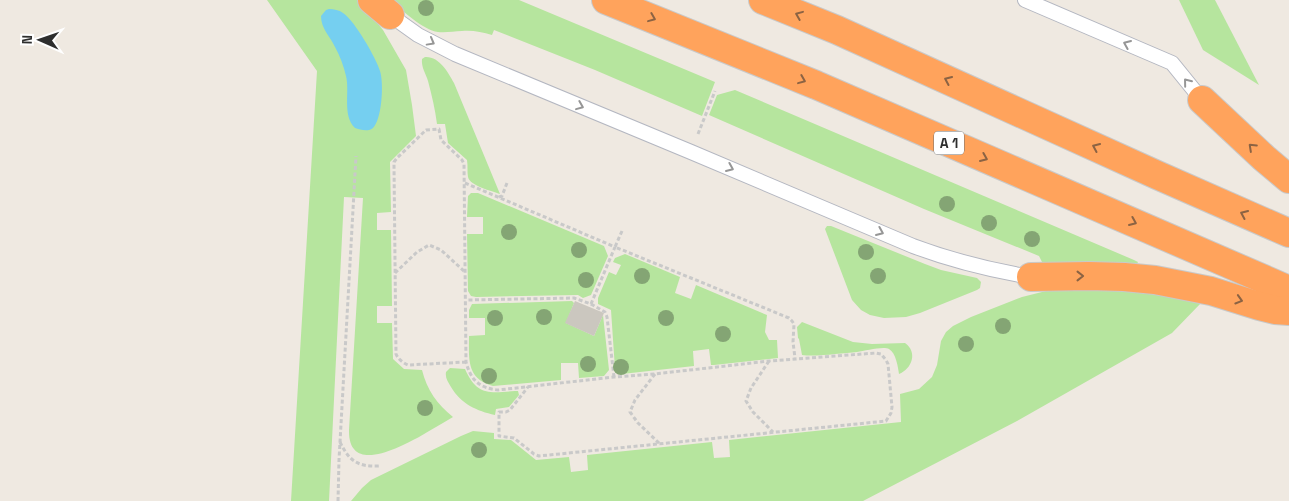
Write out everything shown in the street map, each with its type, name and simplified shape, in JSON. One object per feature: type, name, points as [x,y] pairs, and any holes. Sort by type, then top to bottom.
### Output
[{"type":"highway","name":"A 1","points":[[606,0],[816,85],[1289,290]]},
{"type":"highway","points":[[763,0],[837,30],[1289,233]]},
{"type":"highway","points":[[1202,100],[1289,179]]},
{"type":"highway","points":[[1031,277],[1124,277],[1155,280],[1211,291],[1275,310],[1289,311]]},
{"type":"lane","points":[[1025,0],[1172,63],[1202,100]]},
{"type":"lane","points":[[381,8],[418,35],[455,54],[927,251],[986,269],[1031,277]]},
{"type":"path","points":[[691,152],[715,90]]},
{"type":"path","points":[[466,362],[408,365],[404,364],[397,357],[394,162],[426,130],[440,129],[441,140],[464,164],[466,362],[470,375],[485,387],[498,390],[795,358],[868,353],[881,354],[888,364],[892,407],[886,421],[539,456],[514,438],[499,436],[499,412],[510,410],[528,387]]},
{"type":"path","points":[[338,501],[356,156]]},
{"type":"path","points":[[498,198],[502,196],[507,183]]},
{"type":"path","points":[[465,184],[789,318],[794,324],[793,342],[795,358]]},
{"type":"path","points":[[591,304],[622,231]]},
{"type":"path","points":[[395,273],[417,252],[429,246],[441,250],[465,273]]},
{"type":"path","points":[[466,300],[574,298],[591,304],[605,312],[607,317],[614,377]]},
{"type":"path","points":[[769,361],[750,388],[746,401],[753,412],[774,432]]},
{"type":"path","points":[[655,374],[635,400],[630,412],[638,423],[661,444]]},
{"type":"path","points":[[340,441],[348,456],[353,460],[364,466],[379,466]]},
{"type":"green space","points":[[267,0],[358,0],[383,30],[406,70],[416,136],[390,162],[391,212],[377,213],[377,230],[391,230],[392,306],[377,306],[377,323],[392,323],[393,359],[404,369],[422,370],[433,396],[453,417],[399,447],[376,454],[365,455],[357,452],[351,444],[349,430],[363,198],[344,197],[329,501],[291,501],[317,71]]},
{"type":"green space","points":[[390,0],[519,0],[715,82],[702,116],[595,70],[494,30],[492,35],[473,31],[441,32],[426,28]]},
{"type":"green space","points":[[1179,0],[1215,0],[1259,85],[1203,50]]},
{"type":"green space","points":[[430,57],[439,62],[454,83],[500,194],[477,186],[470,180],[468,177],[467,160],[448,143],[445,124],[437,124],[431,92],[422,65],[422,59]]},
{"type":"green space","points":[[735,90],[1138,262],[1136,266],[1043,264],[1039,256],[924,209],[709,115],[717,95]]},
{"type":"green space","points":[[471,193],[478,193],[604,246],[608,256],[591,295],[583,298],[578,295],[471,296],[468,291],[467,234],[483,234],[483,217],[467,217],[468,196]]},
{"type":"green space","points":[[827,226],[941,270],[977,278],[981,282],[980,288],[906,317],[884,318],[870,315],[861,310],[852,300],[825,229]]},
{"type":"green space","points":[[625,254],[680,277],[675,293],[691,299],[696,285],[767,315],[765,332],[769,340],[777,340],[778,358],[711,365],[709,349],[693,351],[694,366],[622,374],[615,369],[611,310],[598,304],[598,298],[609,272],[616,275],[621,265],[613,262],[615,258]]},
{"type":"green space","points":[[1054,289],[1140,290],[1201,303],[1172,333],[1017,421],[863,501],[351,501],[371,480],[473,431],[494,433],[494,439],[511,440],[536,460],[569,457],[571,472],[588,470],[587,455],[712,442],[714,458],[730,457],[729,440],[901,422],[900,394],[919,389],[932,377],[937,365],[941,341],[946,332],[953,326],[971,317],[1022,297]]},
{"type":"green space","points":[[572,301],[574,303],[566,323],[594,336],[603,315],[609,370],[604,376],[579,378],[578,363],[561,363],[561,380],[493,386],[484,383],[474,373],[469,360],[469,336],[485,335],[485,318],[469,318],[469,310],[472,304]]},
{"type":"green space","points":[[802,322],[853,342],[872,344],[905,343],[911,351],[912,360],[904,372],[899,374],[895,357],[886,348],[829,355],[802,355],[797,327]]},
{"type":"green space","points":[[450,368],[465,369],[474,384],[485,391],[518,391],[519,395],[509,407],[496,409],[495,415],[482,411],[470,406],[455,393],[446,376],[446,372]]},
{"type":"water","points":[[329,9],[341,12],[348,17],[370,49],[380,71],[382,92],[380,109],[376,123],[369,130],[355,128],[349,117],[347,110],[347,82],[344,69],[339,54],[321,21],[321,16]]},
{"type":"building","points":[[575,301],[604,313],[594,336],[565,323]]}]
